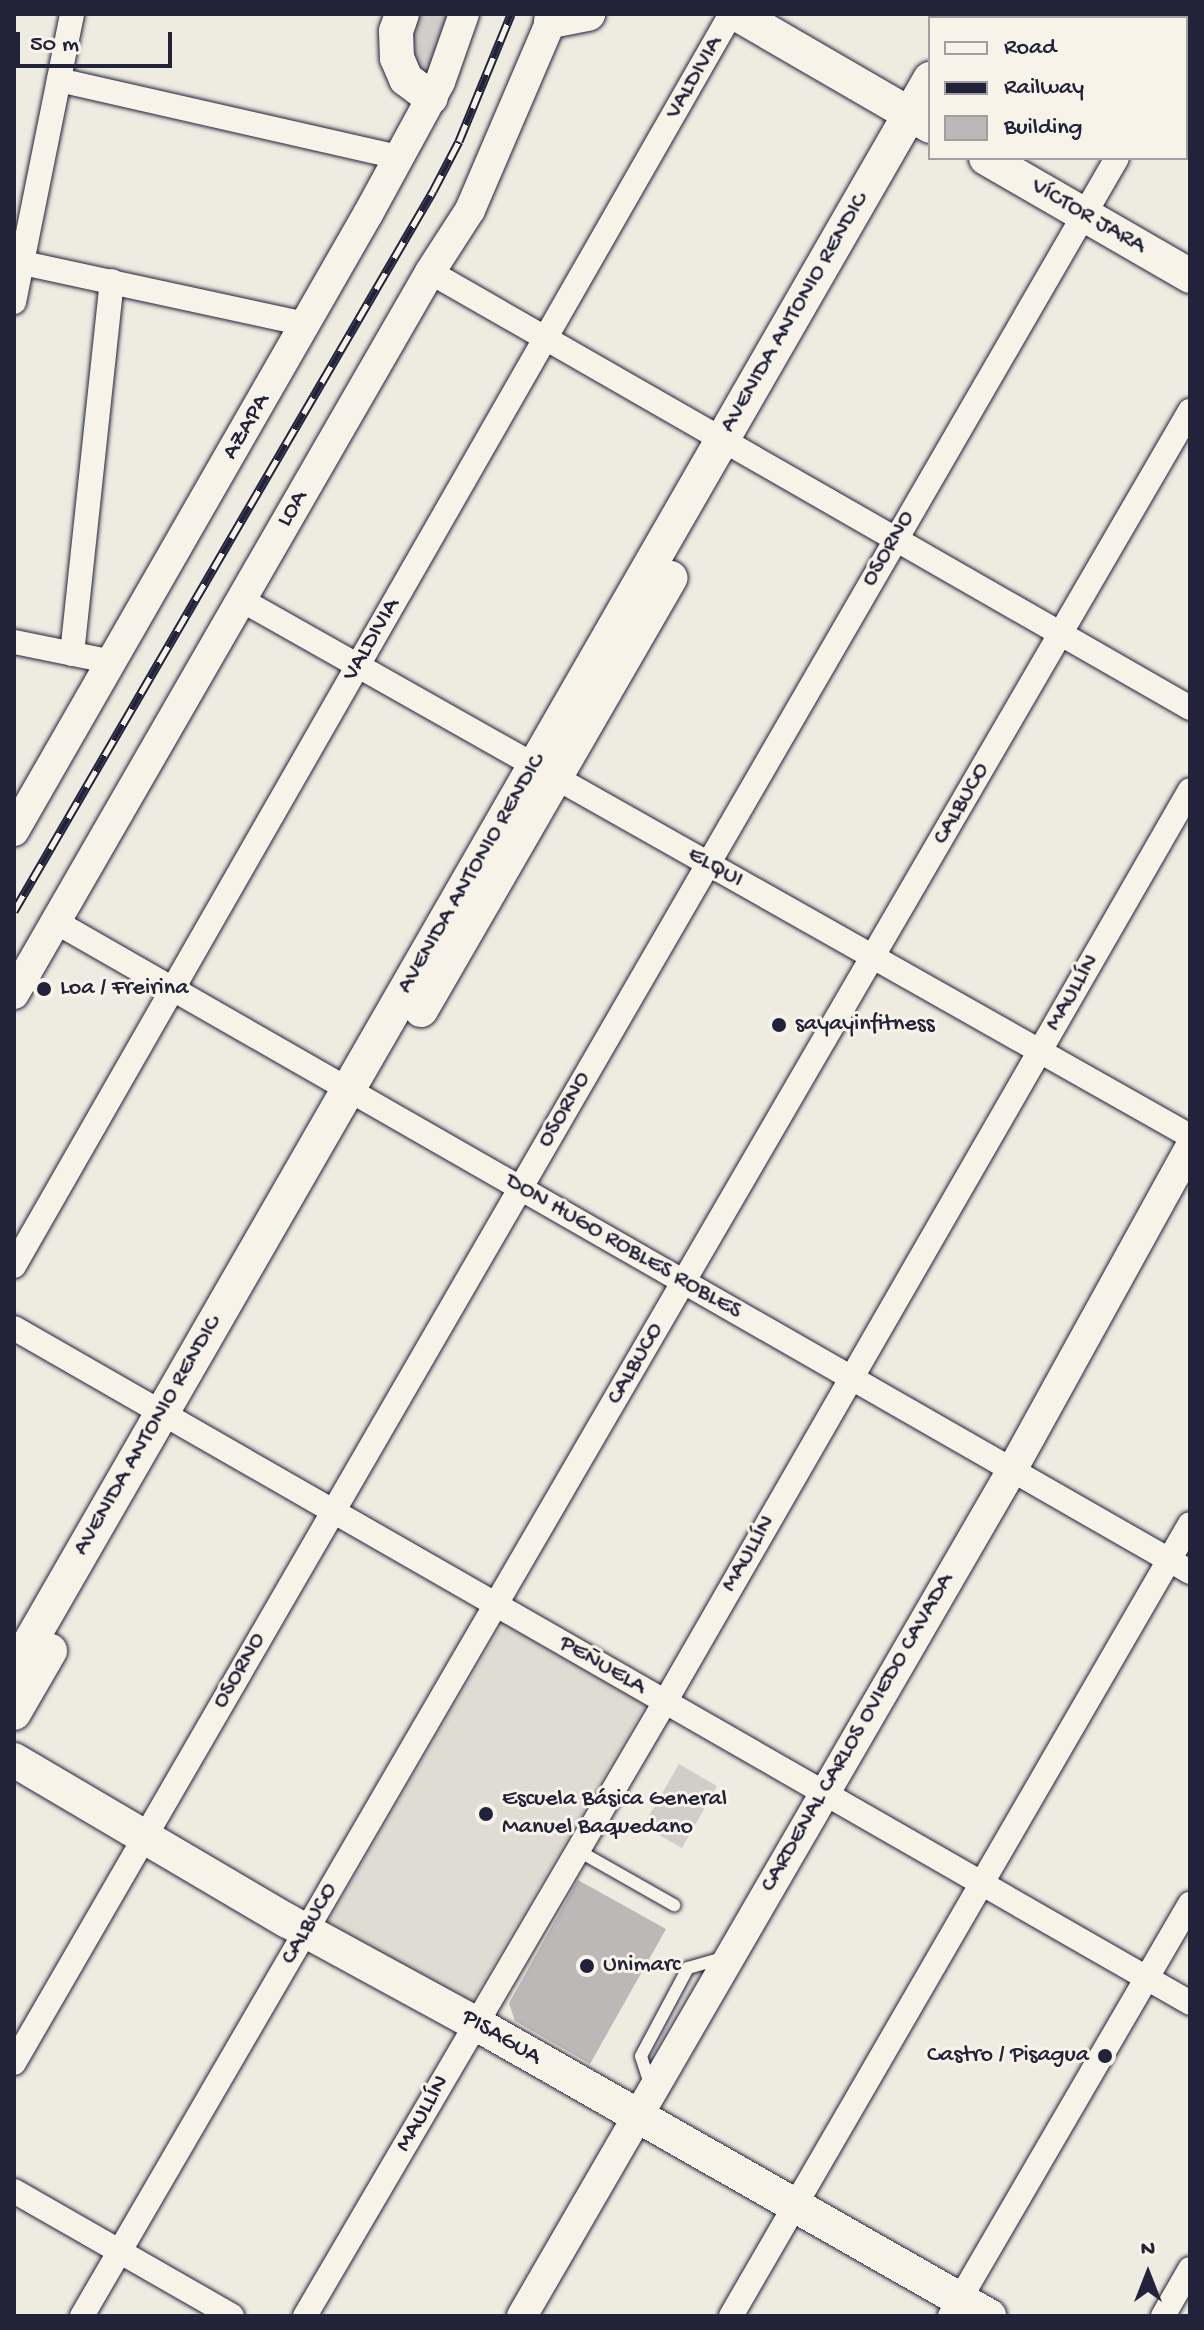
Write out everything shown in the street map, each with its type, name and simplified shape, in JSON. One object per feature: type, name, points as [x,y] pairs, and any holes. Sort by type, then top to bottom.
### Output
[{"type":"main road","points":[[402,14],[396,31],[397,58],[406,79],[431,98]]},
{"type":"main road","points":[[552,17],[588,14]]},
{"type":"main road","points":[[734,14],[925,122]]},
{"type":"main road","name":"AVENIDA ANTONIO RENDIC","points":[[14,1713],[171,1419],[732,446],[925,122],[928,96]]},
{"type":"main road","name":"VÍCTOR JARA","points":[[989,160],[1190,276]]},
{"type":"main road","name":"AVENIDA ANTONIO RENDIC","points":[[14,1670],[171,1419]]},
{"type":"main road","name":"PISAGUA","points":[[14,1760],[306,1931],[475,2023],[645,2104],[955,2308],[989,2316]]},
{"type":"street","points":[[14,302],[18,262],[72,14]]},
{"type":"street","name":"AZAPA","points":[[14,831],[306,324],[431,98],[464,14]]},
{"type":"street","name":"VALDIVIA","points":[[14,1266],[734,14]]},
{"type":"street","name":"LOA","points":[[14,994],[430,272],[470,210],[552,17]]},
{"type":"street","points":[[59,80],[398,157]]},
{"type":"street","name":"OSORNO","points":[[14,2063],[1116,160]]},
{"type":"street","points":[[18,262],[306,324]]},
{"type":"street","points":[[430,272],[1190,708]]},
{"type":"street","points":[[72,654],[112,281]]},
{"type":"street","name":"CALBUCO","points":[[82,2316],[1190,411]]},
{"type":"street","name":"ELQUI","points":[[240,599],[1190,1136]]},
{"type":"street","points":[[14,642],[112,662]]},
{"type":"street","name":"MAULLÍN","points":[[305,2316],[665,1702],[1190,790]]},
{"type":"street","name":"DON HUGO ROBLES ROBLES","points":[[56,922],[1180,1566]]},
{"type":"street","name":"CARDENAL CARLOS OVIEDO CAVADA","points":[[522,2316],[822,1793],[1012,1470],[1190,1147]]},
{"type":"street","name":"PEÑUELA","points":[[14,1328],[1190,2003]]},
{"type":"street","points":[[731,2316],[981,1884],[1180,1566],[1190,1524]]},
{"type":"street","points":[[955,2308],[1190,1904]]},
{"type":"street","points":[[14,2191],[232,2316]]},
{"type":"street","points":[[1163,2316],[1190,2269]]},
{"type":"lane","points":[[577,1850],[674,1905]]},
{"type":"shaded area","points":[[417,14],[449,14],[429,73],[418,72],[406,60]]},
{"type":"shaded area","name":"Escuela Básica General Manuel Baquedano","points":[[503,1623],[645,1705],[470,2004],[328,1922]]},
{"type":"shaded area","points":[[679,1764],[717,1786],[682,1848],[643,1826]]},
{"type":"building","name":"Unimarc","points":[[578,1880],[666,1929],[590,2064],[515,2021],[509,2003]]},
{"type":"railway","points":[[14,911],[433,191],[459,141],[511,14]]},
{"type":"place","name":"Loa / Freirina","points":[[44,989]]},
{"type":"place","name":"sayayinfitness","points":[[779,1025]]},
{"type":"place","name":"Escuela Básica General Manuel Baquedano","points":[[486,1814]]},
{"type":"place","name":"Unimarc","points":[[587,1966]]},
{"type":"place","name":"Castro / Pisagua","points":[[1105,2056]]}]
